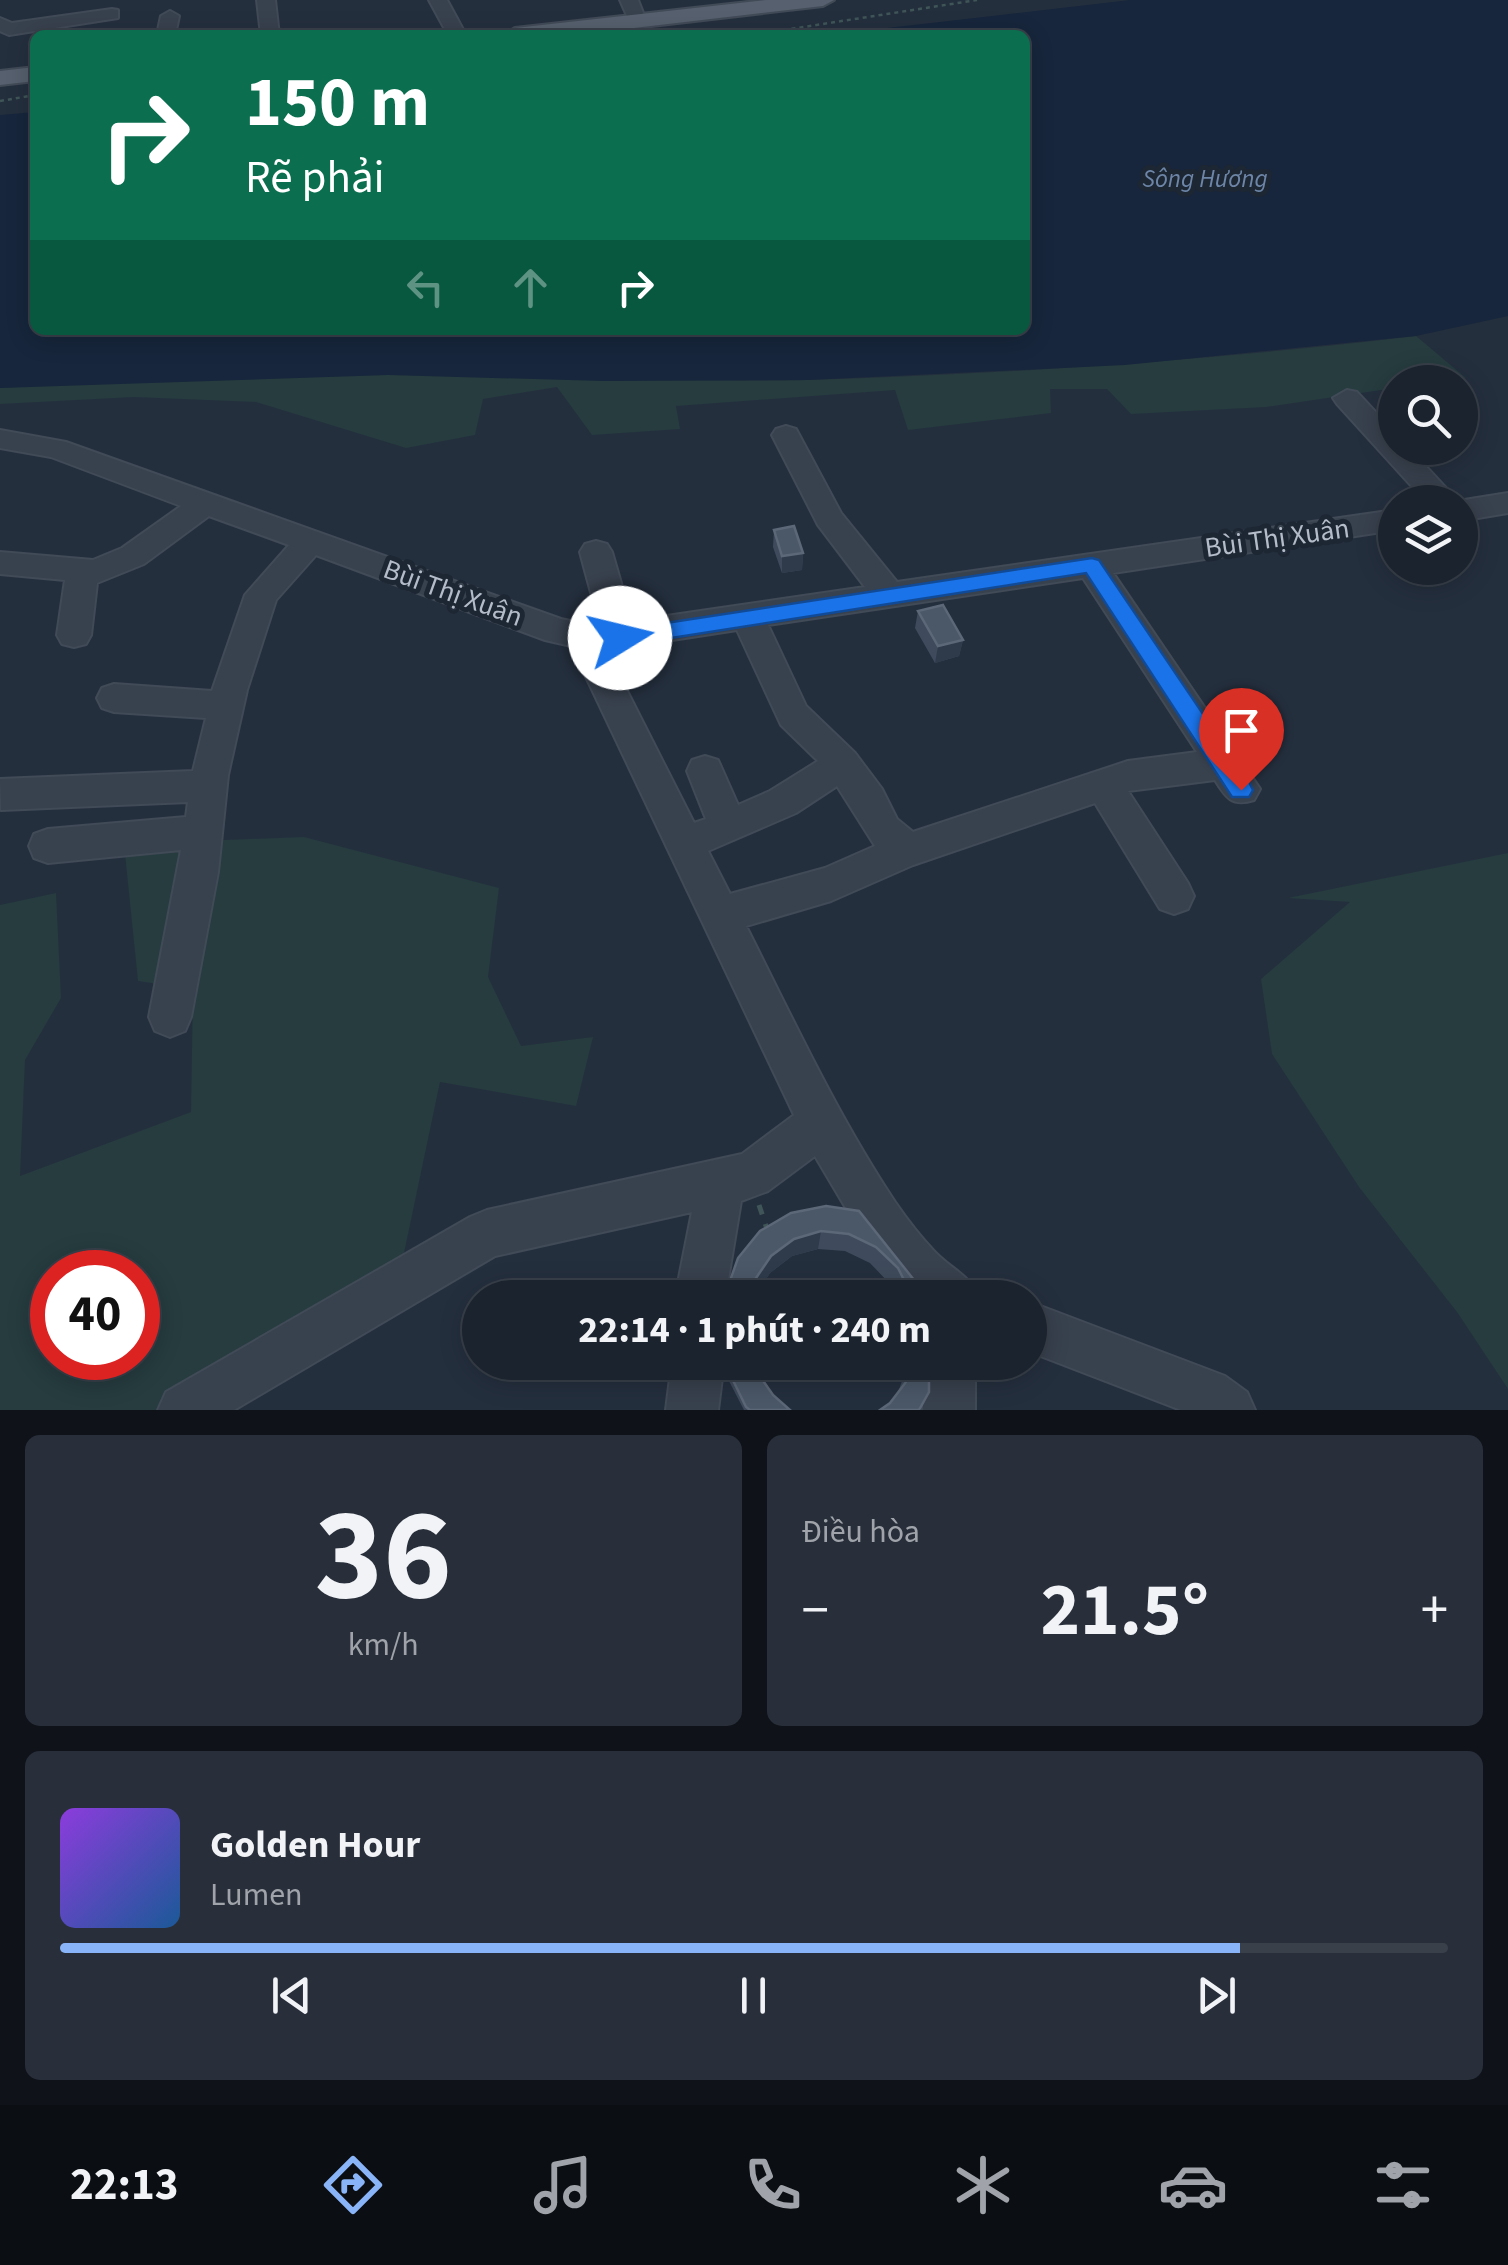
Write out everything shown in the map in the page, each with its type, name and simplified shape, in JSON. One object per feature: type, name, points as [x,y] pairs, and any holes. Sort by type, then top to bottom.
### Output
[{"type":"main road","points":[[571,30],[823,0]]},
{"type":"main road","points":[[0,78],[30,75]]},
{"type":"street","points":[[266,0],[269,30]]},
{"type":"street","points":[[438,0],[454,30]]},
{"type":"street","points":[[629,0],[638,24]]},
{"type":"street","points":[[0,23],[9,29],[114,7]]},
{"type":"street","points":[[1347,398],[1427,485]]},
{"type":"street","points":[[786,436],[829,518],[890,596]]},
{"type":"street","name":"Bùi Thị Xuân","points":[[0,439],[56,448],[557,631],[608,638],[1378,523]]},
{"type":"street","points":[[0,564],[30,564],[82,574],[114,566],[207,502]]},
{"type":"street","points":[[1478,508],[1508,503]]},
{"type":"street","points":[[170,1017],[183,959],[208,786],[226,706],[261,595],[311,541]]},
{"type":"street","points":[[596,552],[608,638],[603,677],[821,1123],[879,1218],[933,1280]]},
{"type":"street","points":[[720,915],[831,884],[907,850],[953,838],[1128,776],[1232,777],[1092,565]]},
{"type":"street","points":[[74,635],[82,574]]},
{"type":"street","points":[[748,618],[793,715],[842,764],[869,800],[884,831],[907,850]]},
{"type":"street","points":[[114,698],[226,706]]},
{"type":"street","points":[[686,844],[784,802],[842,764]]},
{"type":"street","points":[[704,772],[728,827]]},
{"type":"street","points":[[1103,784],[1174,896]]},
{"type":"street","points":[[2,794],[208,786]]},
{"type":"street","points":[[48,846],[201,832]]},
{"type":"street","points":[[184,1410],[487,1234],[752,1176],[821,1123]]},
{"type":"street","points":[[703,1280],[721,1182]]},
{"type":"street","points":[[1047,1333],[1207,1394],[1230,1410]]},
{"type":"street","points":[[692,1410],[696,1380]]},
{"type":"street","points":[[949,1380],[950,1410]]},
{"type":"path","points":[[784,30],[977,0]]},
{"type":"path","points":[[0,102],[30,96]]},
{"type":"path","points":[[767,1231],[780,1223]]},
{"type":"green space","points":[[1416,336],[1451,365],[1378,365],[1378,391],[1266,407],[1131,414],[1107,389],[1050,389],[1051,413],[908,430],[895,390],[676,406],[680,429],[592,435],[557,387],[483,399],[475,435],[406,448],[256,402],[134,397],[0,404],[0,388],[96,383],[336,375],[754,381],[1036,370]]},
{"type":"green space","points":[[304,837],[499,888],[488,977],[521,1046],[593,1037],[576,1106],[440,1082],[399,1277],[209,1410],[0,1410],[0,905],[56,893],[61,998],[25,1060],[20,1176],[191,1112],[193,989],[138,981],[124,844]]},
{"type":"green space","points":[[1508,853],[1508,1389],[1457,1312],[1359,1187],[1272,1054],[1261,979],[1350,902],[1288,898]]},
{"type":"water","name":"Sông Hương","points":[[1130,0],[1508,0],[1508,316],[1416,336],[1125,365],[808,380],[603,381],[388,375],[0,388],[0,115],[30,112],[30,335],[1030,335],[1030,30],[869,30]]},
{"type":"building","points":[[794,526],[803,553],[782,556],[774,530]]},
{"type":"building","points":[[943,605],[963,640],[938,646],[918,611]]},
{"type":"building","points":[[826,1206],[859,1211],[914,1280],[904,1280],[898,1268],[876,1247],[849,1234],[821,1231],[794,1239],[771,1256],[755,1280],[730,1280],[738,1258],[760,1231],[791,1213]]},
{"type":"building","points":[[733,1380],[763,1380],[790,1410],[750,1410]]},
{"type":"building","points":[[929,1380],[929,1392],[919,1410],[880,1410],[890,1403],[906,1382]]},
{"type":"route","points":[[620,638],[1092,565],[1241,790]]}]
